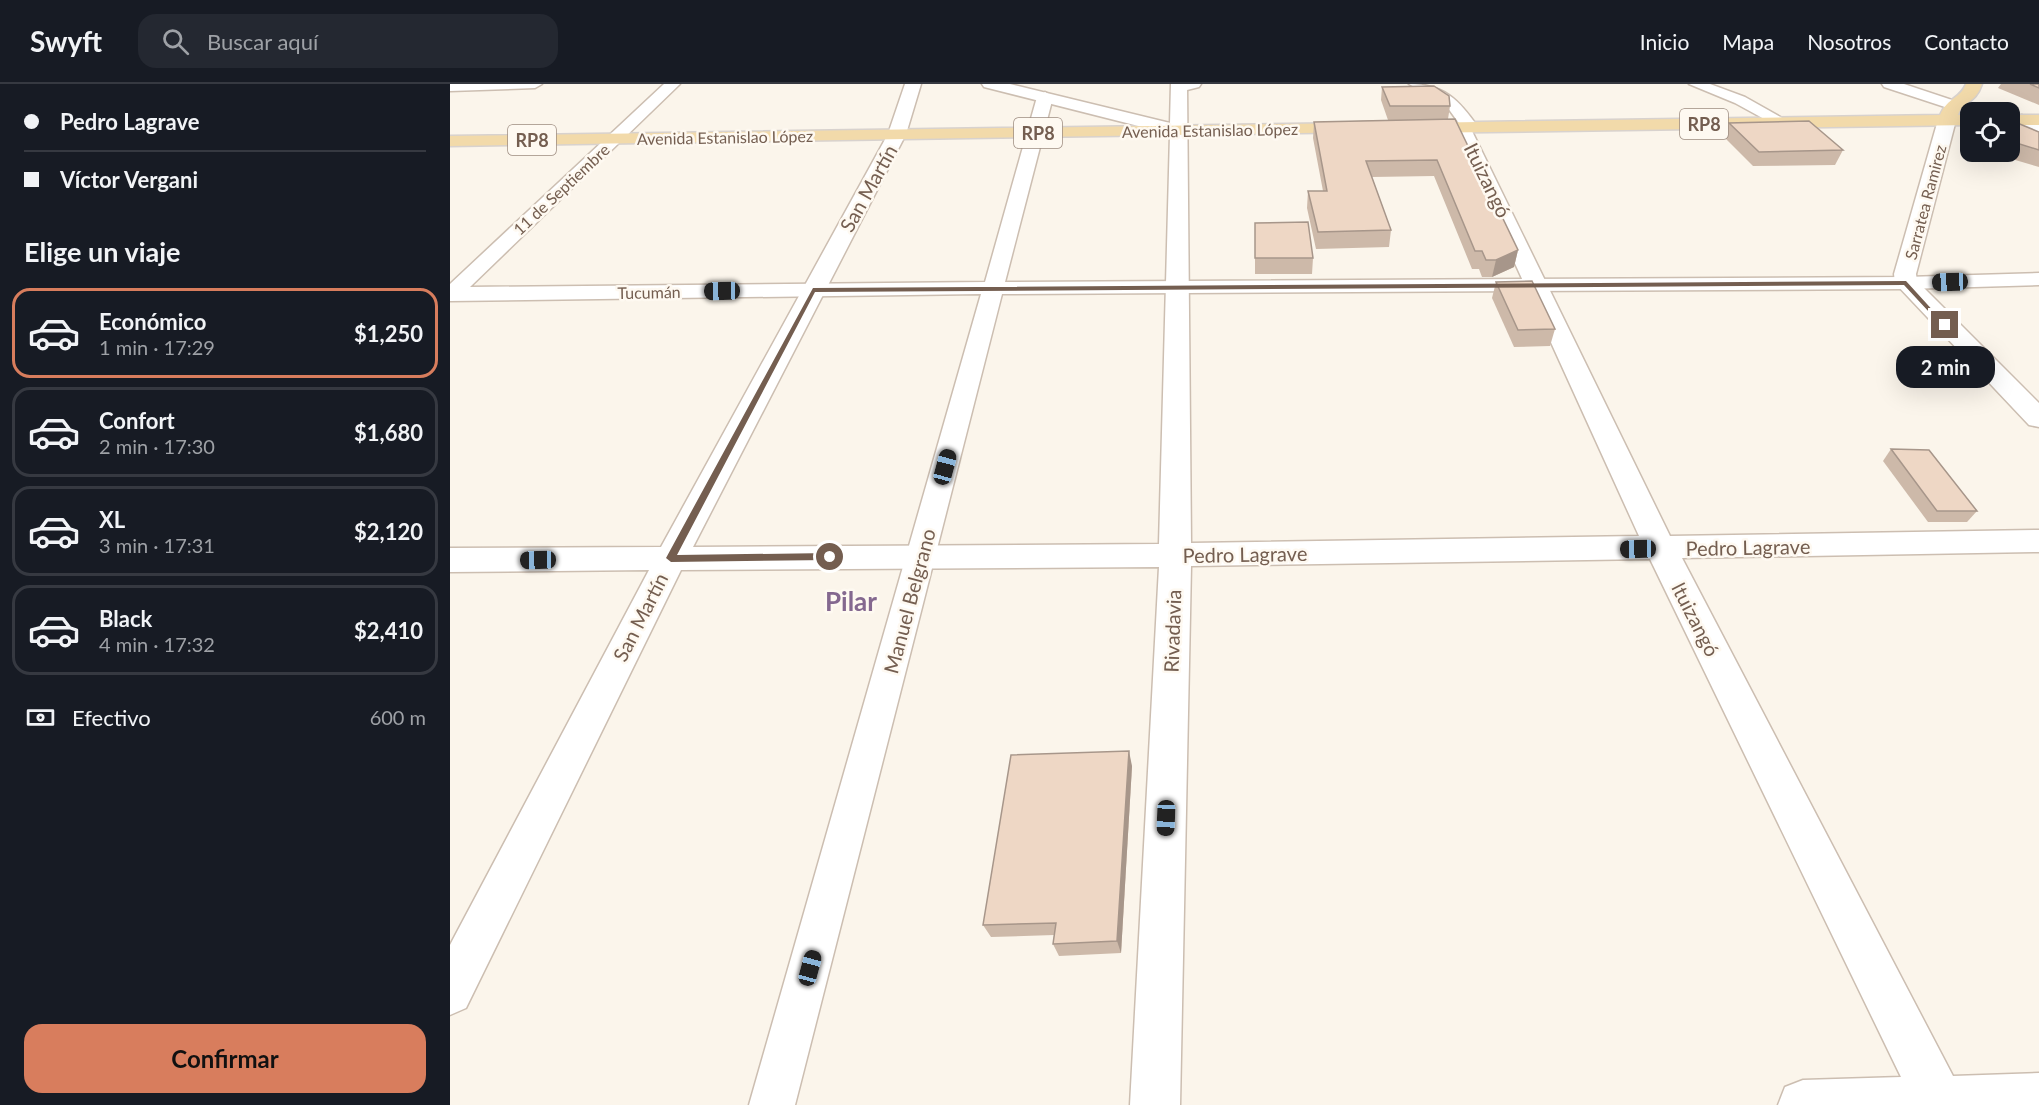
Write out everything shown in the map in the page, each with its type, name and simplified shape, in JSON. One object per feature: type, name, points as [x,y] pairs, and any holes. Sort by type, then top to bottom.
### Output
[{"type":"main road","points":[[1950,113],[1950,92],[1953,84]]},
{"type":"main road","points":[[1950,113],[1970,95],[1974,84]]},
{"type":"main road","name":"RP8","points":[[1403,128],[1783,123],[1950,113],[1960,116]]},
{"type":"main road","name":"Avenida Estanislao López","points":[[450,141],[1380,128]]},
{"type":"street","points":[[450,87],[536,84]]},
{"type":"street","name":"11 de Septiembre","points":[[450,295],[673,84]]},
{"type":"street","name":"San Martín","points":[[450,992],[671,558],[897,134],[913,84]]},
{"type":"street","points":[[990,84],[1180,131]]},
{"type":"street","name":"Ituizangó","points":[[1416,84],[1450,101],[1466,127],[1661,549],[1940,1102]]},
{"type":"street","points":[[1696,84],[1740,100],[1783,123]]},
{"type":"street","points":[[1889,84],[1950,113]]},
{"type":"street","name":"Rivadavia","points":[[1155,1105],[1175,555],[1180,131],[1184,85]]},
{"type":"street","name":"Manuel Belgrano","points":[[772,1105],[1045,97]]},
{"type":"street","name":"Sarratea Ramirez","points":[[1906,283],[1905,274],[1950,113]]},
{"type":"street","points":[[2024,120],[2039,129]]},
{"type":"street","name":"Tucumán","points":[[450,295],[1178,286],[1906,283],[2038,279]]},
{"type":"street","points":[[1906,283],[2039,419]]},
{"type":"street","name":"Pedro Lagrave","points":[[450,561],[1661,549],[2039,541]]},
{"type":"street","points":[[1803,1105],[2039,1098]]},
{"type":"building","points":[[1434,86],[1449,96],[1450,106],[1390,106],[1382,87]]},
{"type":"building","points":[[1455,119],[1518,250],[1496,260],[1486,260],[1482,251],[1475,251],[1437,160],[1366,161],[1391,230],[1318,232],[1308,191],[1327,191],[1314,122]]},
{"type":"building","points":[[1809,121],[1843,150],[1759,152],[1729,123]]},
{"type":"building","points":[[2020,124],[2039,132],[2039,150],[2020,144]]},
{"type":"building","points":[[1308,222],[1313,258],[1255,258],[1255,223]]},
{"type":"building","points":[[1532,281],[1555,329],[1518,330],[1496,282]]},
{"type":"building","points":[[1891,449],[1929,450],[1977,511],[1937,511]]},
{"type":"building","points":[[1129,751],[1117,941],[1053,944],[1056,923],[983,925],[1011,755]]},
{"type":"district","name":"Pilar","points":[[851,601]]},
{"type":"route","points":[[830,557],[671,558],[813,290],[1906,283],[1945,325]]}]
